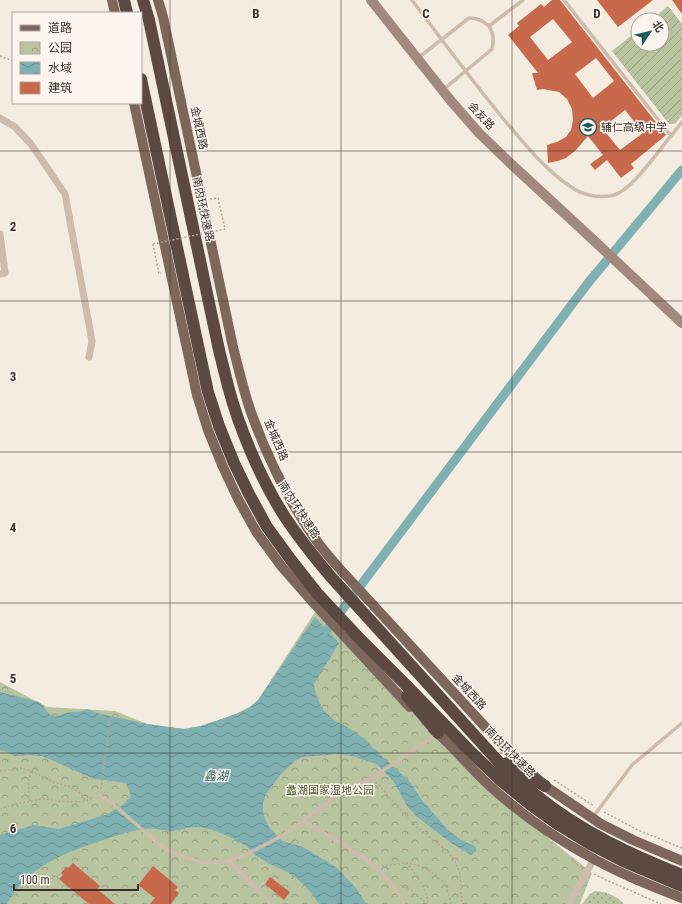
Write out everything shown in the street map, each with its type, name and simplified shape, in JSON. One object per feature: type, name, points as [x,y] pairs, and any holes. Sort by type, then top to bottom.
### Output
[{"type":"highway","points":[[124,0],[127,12]]},
{"type":"highway","name":"南内环快速路","points":[[143,0],[149,20],[228,387],[238,419],[253,455],[267,485],[285,516],[307,548],[335,573],[377,619],[506,770],[537,797],[595,835],[628,852],[682,875]]},
{"type":"highway","points":[[149,20],[151,0]]},
{"type":"highway","points":[[142,84],[208,392],[219,426],[234,463],[267,527],[291,560],[314,597],[438,734]]},
{"type":"highway","points":[[357,643],[498,779],[530,805],[590,844],[623,861],[682,886]]},
{"type":"highway","points":[[480,741],[511,765],[548,782]]},
{"type":"main road","points":[[112,0],[115,12]]},
{"type":"main road","name":"金城西路","points":[[158,0],[163,17],[233,347],[242,383],[252,415],[279,478],[335,573]]},
{"type":"main road","points":[[134,104],[197,395],[208,430],[238,499],[258,533],[282,567],[314,597]]},
{"type":"main road","name":"金城西路","points":[[377,619],[516,759],[596,814],[601,824],[633,840],[682,861]]},
{"type":"main road","points":[[438,734],[491,787],[524,814],[553,834],[594,859],[682,898]]},
{"type":"street","name":"会友路","points":[[371,0],[417,59],[479,133],[682,323]]},
{"type":"street","points":[[0,118],[15,127],[32,144],[65,194],[92,341],[89,356]]},
{"type":"street","points":[[0,234],[6,273],[0,274]]},
{"type":"street","points":[[569,904],[594,859]]},
{"type":"lane","points":[[412,0],[526,147],[571,188],[594,196],[616,195],[632,184],[682,122]]},
{"type":"lane","points":[[489,26],[523,0]]},
{"type":"lane","points":[[564,0],[671,136]]},
{"type":"lane","points":[[417,59],[469,18],[477,18],[484,21],[489,26],[493,32],[494,42],[492,49],[443,91]]},
{"type":"lane","points":[[596,814],[632,765],[682,723]]},
{"type":"lane","points":[[98,795],[113,804],[167,850],[204,863],[229,861],[247,854],[282,836],[343,791],[372,778],[438,734]]},
{"type":"lane","points":[[303,821],[348,847],[376,866],[400,896],[404,904]]},
{"type":"lane","points":[[229,861],[272,904]]},
{"type":"path","points":[[0,56],[12,61]]},
{"type":"path","points":[[170,272],[159,274],[153,244],[225,229],[218,198],[210,199]]},
{"type":"path","points":[[102,787],[111,713]]},
{"type":"path","points":[[0,771],[22,768],[31,771],[53,782],[71,787],[86,801]]},
{"type":"path","points":[[30,801],[28,786],[31,771]]},
{"type":"path","points":[[372,778],[412,824],[447,851],[455,861],[460,874],[462,904]]},
{"type":"path","points":[[548,782],[596,814],[682,848]]},
{"type":"path","points":[[0,809],[11,805],[42,799],[68,802],[86,801],[98,795]]},
{"type":"path","points":[[406,863],[421,882],[428,904]]},
{"type":"path","points":[[376,866],[406,863],[414,864],[427,869],[438,877],[446,886],[451,904]]},
{"type":"path","points":[[390,883],[400,885],[411,890],[428,904]]},
{"type":"green space","points":[[668,6],[682,24],[682,115],[675,124],[669,124],[612,51],[630,36],[630,52],[670,52],[670,12],[661,12]]},
{"type":"green space","name":"蠡湖国家湿地公园","points":[[317,609],[495,795],[592,873],[580,904],[0,904],[0,682],[47,707],[115,711],[147,724],[184,729],[201,726],[236,714],[250,707],[258,700]]},
{"type":"green space","points":[[595,891],[611,894],[624,904],[582,904],[590,894]]},
{"type":"water","name":"蠡湖","points":[[315,617],[339,643],[314,684],[316,695],[323,710],[334,720],[365,739],[410,782],[422,800],[447,829],[461,840],[476,848],[476,851],[471,855],[451,843],[416,816],[407,806],[394,782],[377,764],[352,756],[340,754],[302,757],[295,761],[280,775],[266,794],[263,803],[265,819],[269,827],[282,841],[303,847],[336,867],[356,888],[366,904],[319,904],[310,891],[298,880],[287,872],[255,855],[242,843],[215,831],[196,827],[172,831],[150,829],[135,831],[72,851],[47,863],[36,871],[15,891],[7,904],[0,904],[0,835],[34,825],[59,829],[108,814],[124,804],[131,796],[126,783],[94,779],[42,756],[14,756],[0,750],[0,692],[39,702],[50,715],[56,716],[87,709],[97,713],[147,724],[184,729],[201,726],[236,714],[250,707],[258,700]]},
{"type":"building","points":[[552,0],[560,0],[666,135],[631,164],[634,168],[621,178],[607,160],[595,170],[590,164],[603,155],[588,136],[576,150],[566,158],[548,163],[547,145],[566,137],[571,130],[573,120],[572,109],[567,99],[559,92],[543,89],[537,90],[532,73],[538,73],[508,35],[519,26],[517,23],[541,4],[544,7]],"holes":[[[553,19],[572,42],[548,60],[530,37]],[[596,58],[614,81],[593,98],[575,74]],[[625,110],[643,133],[620,150],[602,128]]]},
{"type":"building","points":[[597,0],[653,0],[637,12],[630,12],[630,18],[618,27]]},
{"type":"building","points":[[672,0],[682,0],[682,14]]},
{"type":"building","points":[[73,863],[100,886],[97,889],[115,904],[89,904],[59,879],[63,875],[61,873],[66,867],[68,868]]},
{"type":"building","points":[[153,866],[178,887],[175,890],[179,893],[171,904],[150,904],[155,898],[138,885]]},
{"type":"building","points":[[270,877],[290,892],[284,900],[265,884]]},
{"type":"waterway","points":[[327,630],[588,283],[682,170]]},
{"type":"place","name":"辅仁高级中学","points":[[588,127]]}]
